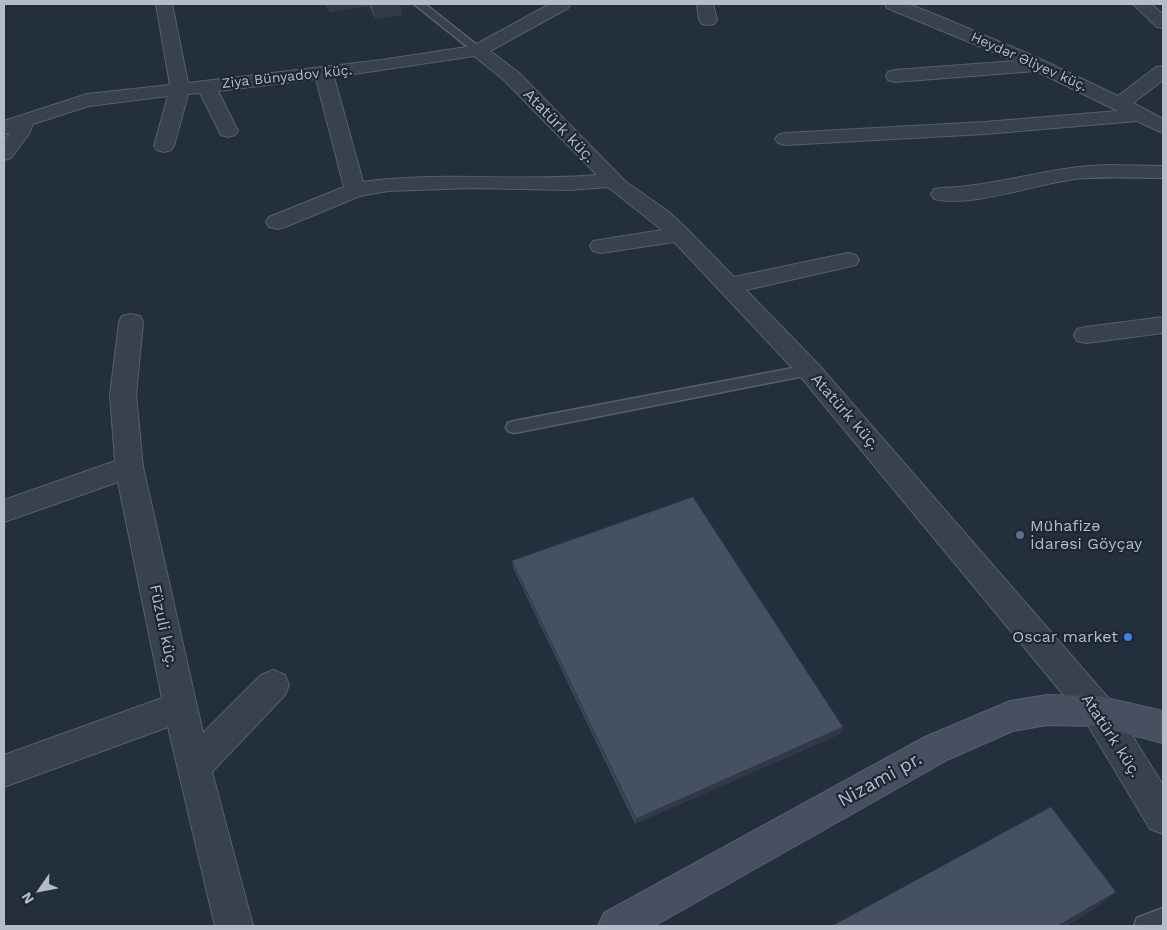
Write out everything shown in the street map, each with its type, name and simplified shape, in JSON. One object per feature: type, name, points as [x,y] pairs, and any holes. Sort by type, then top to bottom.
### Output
[{"type":"street","points":[[164,4],[180,89],[164,146]]},
{"type":"street","name":"Ziya Bünyadov küç.","points":[[4,128],[87,100],[381,66],[478,50],[562,4]]},
{"type":"street","name":"Heydər Əliyev küç.","points":[[893,4],[1038,65],[1163,127]]},
{"type":"street","points":[[1141,4],[1163,23]]},
{"type":"street","name":"Atatürk küç.","points":[[478,50],[510,76],[612,180],[661,217],[679,234],[809,370],[1098,711],[1163,817]]},
{"type":"street","points":[[895,76],[1038,65]]},
{"type":"street","points":[[1120,104],[1163,71]]},
{"type":"street","points":[[324,73],[355,190]]},
{"type":"street","points":[[206,86],[228,131]]},
{"type":"street","points":[[786,139],[985,128],[1140,114]]},
{"type":"street","points":[[4,154],[18,134],[24,120]]},
{"type":"street","points":[[942,194],[963,195],[1076,173],[1163,172]]},
{"type":"street","points":[[277,222],[355,190],[388,185],[472,182],[569,184],[612,180]]},
{"type":"street","points":[[601,246],[679,234]]},
{"type":"street","points":[[729,286],[848,260]]},
{"type":"street","name":"Füzuli küç.","points":[[131,322],[123,394],[129,467],[193,767],[234,926]]},
{"type":"street","points":[[1086,335],[1163,325]]},
{"type":"street","points":[[4,511],[129,467]]},
{"type":"street","points":[[193,767],[273,685]]},
{"type":"street","points":[[4,771],[180,707]]},
{"type":"street","name":"Nizami pr.","points":[[617,926],[946,744],[1010,716],[1047,710],[1098,711],[1163,727]]},
{"type":"lane","points":[[419,4],[478,50]]},
{"type":"lane","points":[[514,427],[809,370]]},
{"type":"lane","points":[[1146,926],[1163,919]]},
{"type":"building","points":[[693,497],[843,727],[636,819],[512,561]]},
{"type":"building","points":[[1051,807],[1116,892],[1058,926],[832,926]]},
{"type":"place","name":"Mühafizə İdarəsi Göyçay","points":[[1020,535]]},
{"type":"place","name":"Oscar market","points":[[1128,637]]}]
